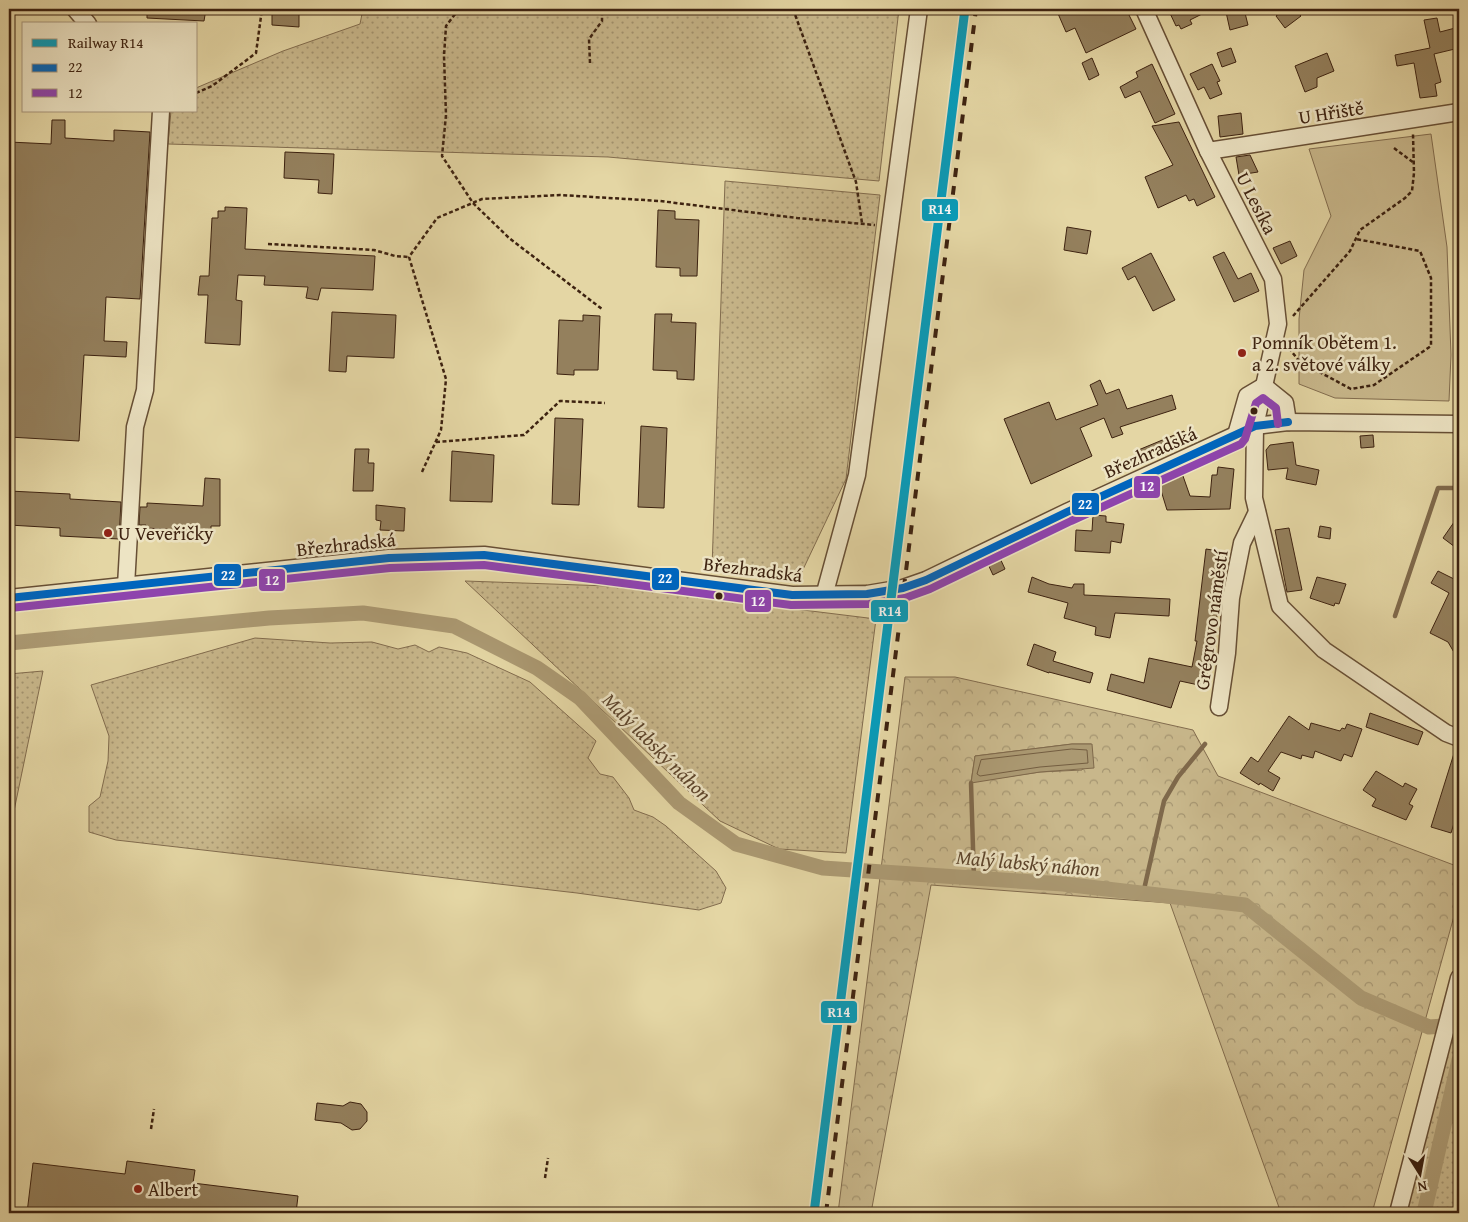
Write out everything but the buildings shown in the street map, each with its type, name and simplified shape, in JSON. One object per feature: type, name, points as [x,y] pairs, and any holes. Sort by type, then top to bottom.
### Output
[{"type":"street","points":[[75,9],[86,22]]},
{"type":"street","points":[[824,596],[857,475],[919,9]]},
{"type":"street","name":"U Lesíka","points":[[1144,9],[1208,151],[1272,279],[1278,324],[1255,426]]},
{"type":"street","points":[[126,586],[135,426],[145,390],[161,112]]},
{"type":"street","name":"U Hřiště","points":[[1208,151],[1459,112]]},
{"type":"street","points":[[1236,435],[1246,396],[1264,386],[1285,403],[1288,422]]},
{"type":"street","name":"Březhradská","points":[[9,598],[389,558],[484,555],[792,596],[824,596],[893,590],[926,580],[1067,512],[1255,426],[1288,422],[1459,424]]},
{"type":"street","points":[[1255,426],[1254,498],[1280,606],[1324,650],[1446,733],[1459,738]]},
{"type":"street","name":"Grégrovo náměstí","points":[[1219,707],[1227,653],[1231,598],[1242,543],[1258,512]]},
{"type":"street","points":[[1398,1213],[1459,978]]},
{"type":"path","points":[[198,92],[212,86],[256,53],[262,9]]},
{"type":"path","points":[[459,9],[446,26],[444,56],[446,115],[442,156],[473,203],[510,238],[602,309]]},
{"type":"path","points":[[590,63],[588,39],[602,21],[602,9]]},
{"type":"path","points":[[793,9],[856,182],[862,223]]},
{"type":"path","points":[[1356,239],[1420,251],[1431,278],[1430,346],[1374,385],[1352,389],[1299,361],[1276,332],[1290,320],[1344,258],[1360,230],[1412,191],[1414,163],[1410,120]]},
{"type":"path","points":[[1394,148],[1414,163]]},
{"type":"path","points":[[409,257],[437,218],[482,199],[560,195],[660,201],[796,218],[891,226]]},
{"type":"path","points":[[268,244],[374,250],[395,256],[409,257]]},
{"type":"path","points":[[409,257],[446,379],[441,430],[422,472]]},
{"type":"path","points":[[436,442],[524,435],[560,401],[605,403]]},
{"type":"path","points":[[152,1129],[154,1109]]},
{"type":"path","points":[[545,1178],[548,1158]]},
{"type":"green space","points":[[363,9],[899,9],[879,181],[608,157],[168,144],[171,112],[198,112],[198,87],[283,51],[360,24]]},
{"type":"green space","points":[[1431,134],[1447,247],[1451,355],[1449,401],[1335,398],[1299,384],[1299,319],[1304,270],[1331,216],[1309,149]]},
{"type":"green space","points":[[725,181],[880,195],[846,479],[798,580],[712,568]]},
{"type":"green space","points":[[465,581],[608,586],[876,619],[846,853],[779,849],[720,821]]},
{"type":"green space","points":[[255,638],[330,643],[372,642],[398,649],[415,645],[429,652],[439,647],[467,653],[530,682],[596,741],[588,758],[600,774],[613,777],[629,798],[634,810],[653,817],[666,826],[716,871],[726,888],[721,903],[699,910],[577,893],[116,840],[89,832],[89,806],[100,797],[108,761],[109,736],[91,685]]},
{"type":"green space","points":[[43,671],[9,835],[9,674]]},
{"type":"green space","points":[[905,677],[955,677],[1193,730],[1218,776],[1459,867],[1459,898],[1372,1213],[1281,1213],[1170,903],[931,885],[871,1213],[838,1213]],"holes":[[[1072,744],[1091,744],[1082,770],[1040,772],[971,782],[975,756]]]},
{"type":"green space","points":[[1459,974],[1459,1213],[1404,1213]]},
{"type":"water","points":[[1072,744],[1092,744],[1094,768],[1040,772],[971,783],[975,756]]},
{"type":"waterway","points":[[1395,616],[1438,488],[1459,488]]},
{"type":"waterway","name":"Malý labský náhon","points":[[9,643],[269,618],[363,613],[454,626],[537,668],[580,698],[679,803],[736,844],[823,868],[1063,884],[1245,905],[1361,998],[1429,1027],[1459,1025]]},
{"type":"waterway","points":[[1143,894],[1164,801],[1178,777],[1205,744]]},
{"type":"waterway","points":[[971,783],[974,880]]},
{"type":"waterway","name":"Malý labský náhon","points":[[1424,1213],[1459,1060]]},
{"type":"railway","points":[[826,1213],[976,9]]},
{"type":"rail line","name":"R14","points":[[814,1213],[965,9]]},
{"type":"transit line","name":"12","points":[[10,608],[390,568],[484,565],[791,605],[869,604],[905,598],[930,589],[1071,521],[1241,444],[1245,439],[1256,403],[1263,398],[1276,408],[1278,424]]},
{"type":"transit line","name":"22","points":[[9,598],[389,558],[484,555],[792,595],[867,594],[903,588],[926,580],[1067,512],[1255,426],[1288,422]]},
{"type":"place","name":"Pomník Obětem 1. a 2. světové války","points":[[1242,353]]},
{"type":"place","name":"U Veveřičky","points":[[108,533]]},
{"type":"place","name":"Albert","points":[[138,1189]]}]
